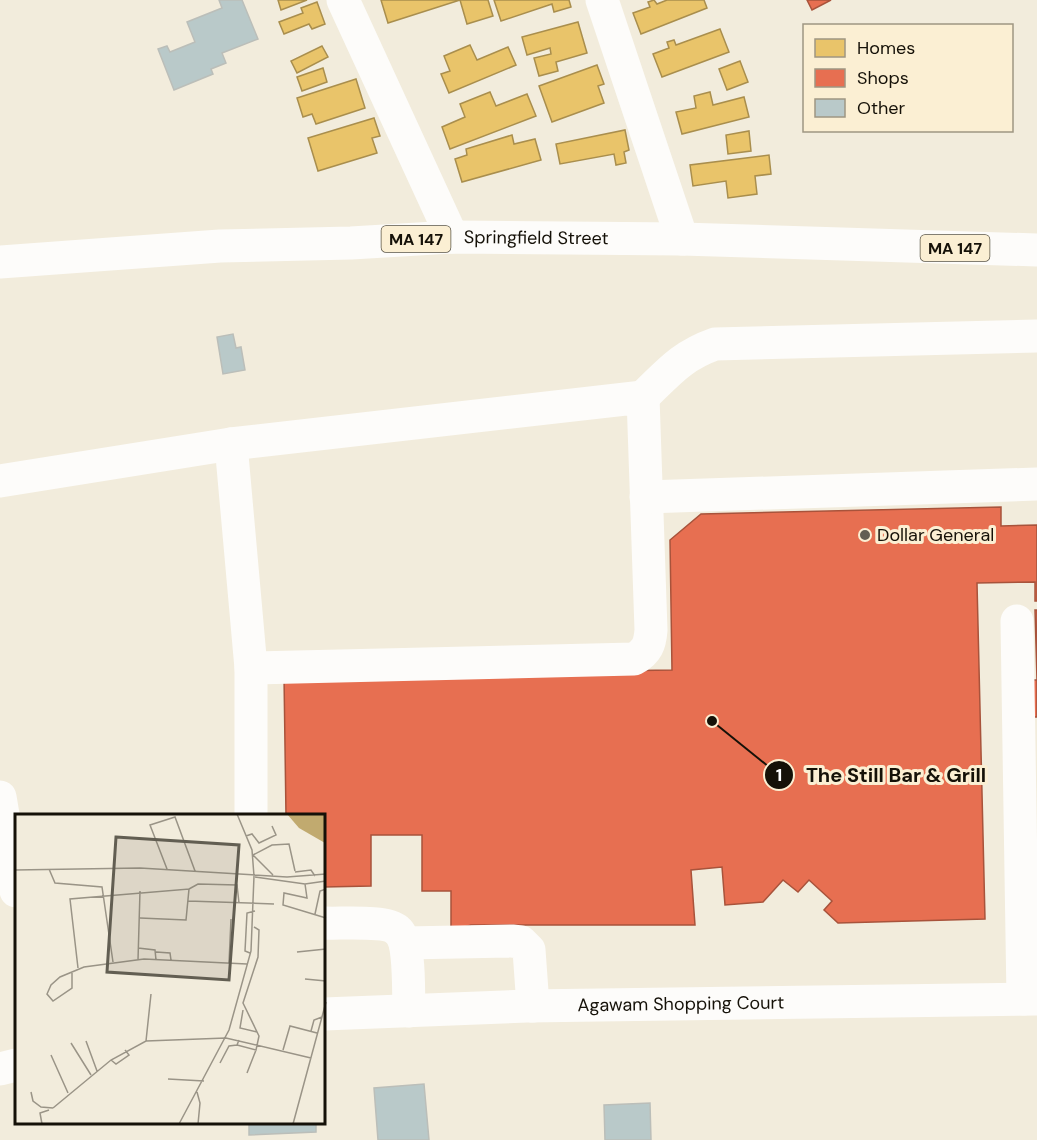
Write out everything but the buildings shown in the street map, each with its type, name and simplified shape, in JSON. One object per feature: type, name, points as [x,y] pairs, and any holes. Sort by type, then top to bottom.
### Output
[{"type":"main road","points":[[343,0],[452,237]]},
{"type":"main road","points":[[602,0],[682,239]]},
{"type":"main road","name":"Springfield Street","points":[[0,262],[220,246],[351,243],[452,237],[682,239],[1037,250]]},
{"type":"main road","points":[[0,481],[231,444],[643,397],[684,358],[715,344],[1037,336]]},
{"type":"main road","points":[[251,668],[634,659],[648,648],[651,640],[643,397]]},
{"type":"main road","points":[[231,444],[251,668],[250,814]]},
{"type":"main road","points":[[646,497],[1037,484]]},
{"type":"main road","points":[[1017,621],[1030,999]]},
{"type":"main road","points":[[0,797],[15,885]]},
{"type":"main road","points":[[326,923],[383,924],[397,929],[405,943],[409,1011]]},
{"type":"main road","points":[[405,943],[512,940],[521,942],[529,950],[533,1006]]},
{"type":"main road","name":"Agawam Shopping Court","points":[[326,1014],[533,1006],[1030,999]]},
{"type":"main road","points":[[0,1069],[15,1065]]},
{"type":"place","name":"Dollar General","points":[[865,535]]},
{"type":"place","name":"The Still Bar & Grill","points":[[712,721]]}]
